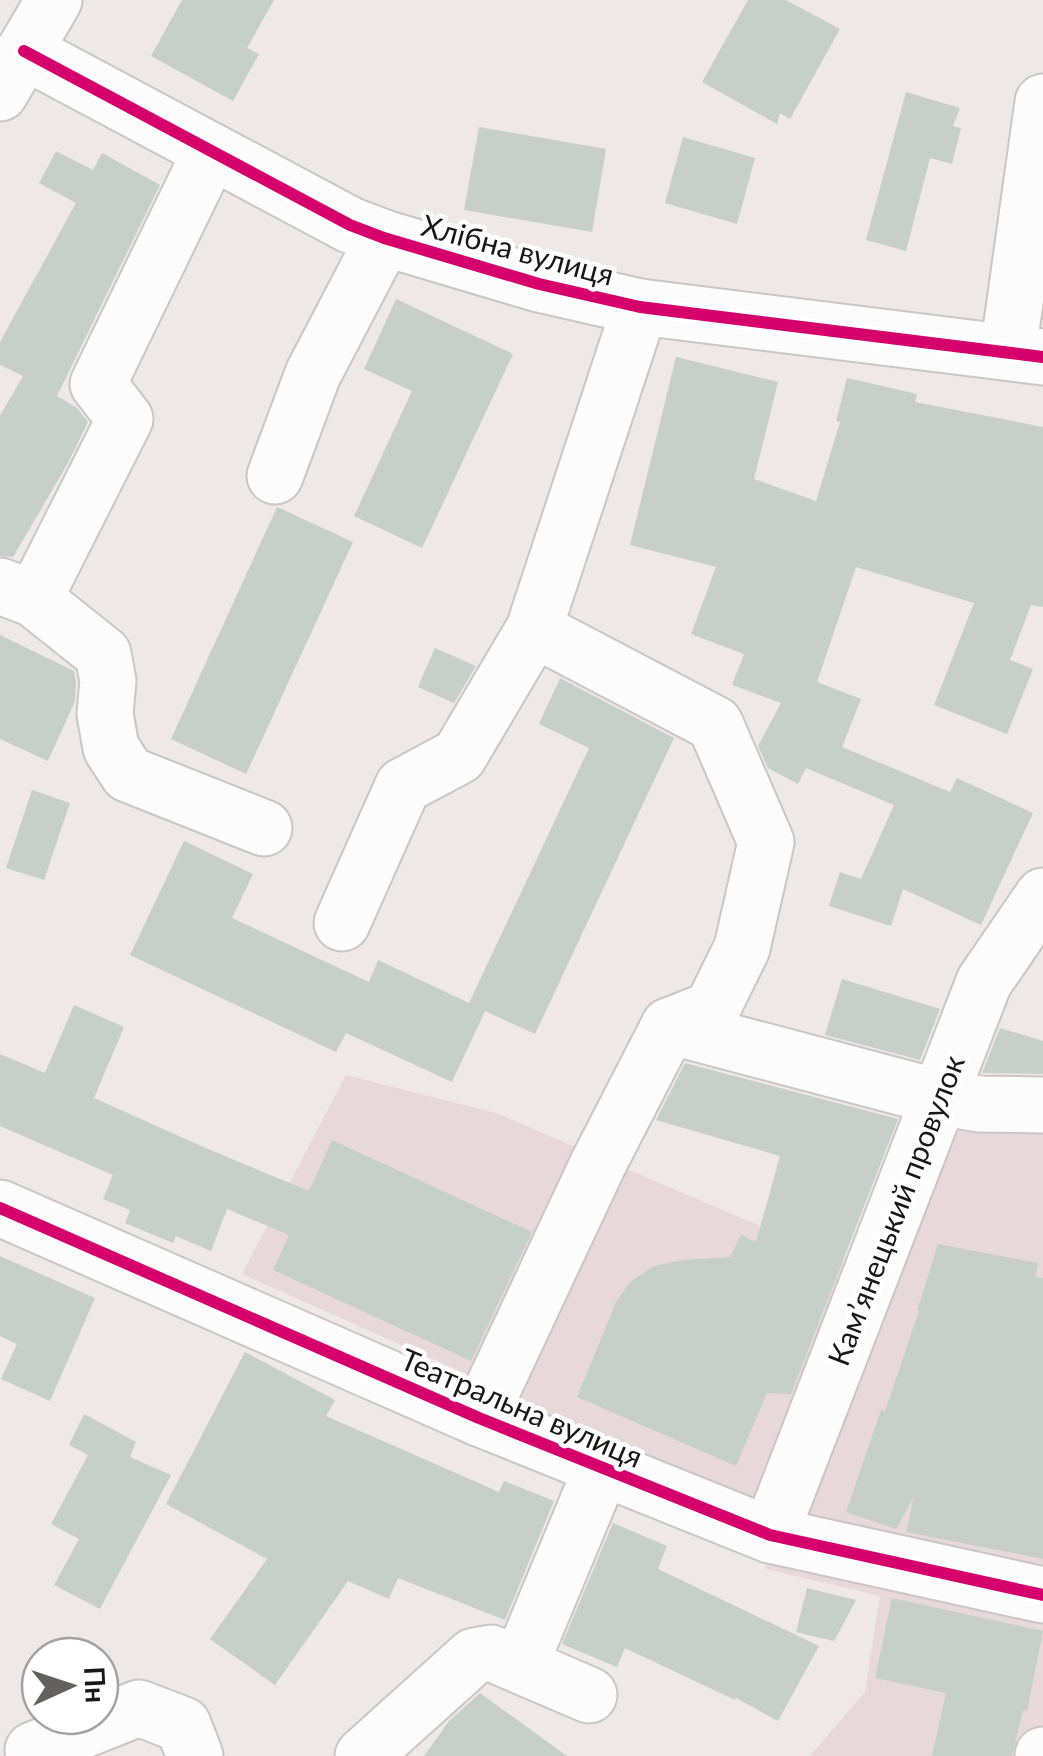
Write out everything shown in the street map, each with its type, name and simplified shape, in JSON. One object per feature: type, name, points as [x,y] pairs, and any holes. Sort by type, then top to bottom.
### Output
[{"type":"street","points":[[12,72],[54,0]]},
{"type":"street","name":"Хлібна вулиця","points":[[12,72],[211,151],[350,225],[539,284],[640,307],[1026,355]]},
{"type":"street","points":[[1026,355],[1043,102]]},
{"type":"street","points":[[211,151],[98,384],[125,419],[17,592],[104,654],[110,748],[128,774],[264,828]]},
{"type":"street","points":[[274,476],[313,374],[384,238]]},
{"type":"street","points":[[342,923],[403,786],[459,756],[534,628],[640,307]]},
{"type":"street","points":[[478,1418],[598,1164],[670,1026],[712,1009],[742,948],[766,842],[715,724],[534,628]]},
{"type":"street","name":"Камʼянецький провулок","points":[[770,1535],[984,982],[1043,896]]},
{"type":"street","points":[[670,1026],[938,1097],[980,1104],[1043,1105]]},
{"type":"street","name":"Театральна вулиця","points":[[0,1208],[478,1418],[770,1535],[1043,1594]]},
{"type":"street","points":[[520,1665],[602,1468]]},
{"type":"street","points":[[363,1756],[474,1656],[491,1653],[590,1695]]},
{"type":"street","points":[[33,1750],[138,1708],[182,1724],[195,1756]]},
{"type":"shaded area","points":[[346,1075],[496,1113],[870,1273],[771,1535],[1043,1595],[1043,1756],[810,1756],[865,1692],[880,1596],[766,1569],[770,1535],[479,1418],[489,1384],[242,1274]]},
{"type":"shaded area","points":[[941,1107],[1043,1116],[1043,1572],[815,1519],[798,1501]]},
{"type":"building","points":[[182,0],[274,0],[247,48],[259,54],[233,101],[151,56]]},
{"type":"building","points":[[748,0],[786,0],[840,29],[790,119],[780,113],[777,124],[702,82]]},
{"type":"building","points":[[906,92],[960,108],[953,126],[961,128],[952,164],[930,158],[906,251],[866,240]]},
{"type":"building","points":[[479,127],[606,149],[592,232],[464,210]]},
{"type":"building","points":[[683,137],[755,158],[737,224],[665,203]]},
{"type":"building","points":[[56,151],[93,170],[102,153],[160,185],[57,396],[77,408],[88,422],[13,557],[0,556],[0,416],[23,376],[0,365],[0,342],[76,203],[39,183]]},
{"type":"building","points":[[396,299],[513,354],[422,548],[354,516],[412,391],[364,369]]},
{"type":"building","points":[[676,357],[778,382],[754,479],[816,501],[840,422],[836,421],[847,378],[917,394],[915,402],[1043,427],[1043,607],[1031,605],[1010,660],[1033,669],[1007,734],[934,705],[974,603],[856,567],[817,682],[861,699],[842,747],[950,792],[957,778],[1033,813],[981,925],[903,889],[891,926],[829,906],[840,872],[861,879],[894,805],[806,768],[798,784],[768,768],[758,746],[781,703],[732,685],[744,654],[691,634],[716,567],[630,545]]},
{"type":"building","points":[[277,507],[353,542],[246,774],[171,739]]},
{"type":"building","points":[[0,635],[74,671],[75,701],[48,761],[0,739]]},
{"type":"building","points":[[435,648],[476,666],[454,703],[418,687]]},
{"type":"building","points":[[560,678],[674,738],[535,1034],[485,1011],[452,1082],[346,1033],[336,1052],[130,955],[184,841],[253,874],[232,918],[369,982],[378,960],[469,1003],[589,748],[539,724]]},
{"type":"building","points":[[32,790],[70,803],[44,880],[6,868]]},
{"type":"building","points":[[842,979],[940,1009],[920,1060],[825,1035]]},
{"type":"building","points":[[74,1005],[124,1027],[94,1098],[309,1191],[332,1140],[532,1232],[471,1361],[273,1270],[289,1235],[227,1209],[211,1251],[176,1236],[173,1243],[125,1223],[130,1210],[103,1199],[113,1175],[0,1126],[0,1054],[45,1073]]},
{"type":"building","points":[[1000,1028],[1043,1041],[1043,1074],[982,1073]]},
{"type":"building","points":[[685,1063],[898,1119],[791,1394],[767,1393],[736,1466],[577,1397],[616,1302],[631,1281],[654,1266],[730,1257],[741,1235],[756,1242],[780,1156],[656,1120]]},
{"type":"building","points":[[938,1244],[1038,1263],[1035,1277],[1043,1278],[1043,1559],[906,1532],[914,1497],[896,1529],[846,1512],[881,1410],[885,1411]]},
{"type":"building","points":[[0,1256],[95,1298],[50,1401],[1,1379],[17,1344],[0,1336]]},
{"type":"building","points":[[245,1352],[335,1400],[326,1416],[499,1492],[504,1481],[554,1501],[505,1620],[398,1578],[389,1599],[348,1581],[275,1685],[210,1639],[267,1559],[166,1504]]},
{"type":"building","points":[[84,1414],[136,1442],[130,1457],[171,1475],[100,1609],[54,1585],[79,1539],[51,1524],[88,1455],[69,1445]]},
{"type":"building","points":[[613,1523],[667,1546],[658,1569],[819,1646],[778,1721],[625,1648],[617,1667],[562,1644]]},
{"type":"building","points":[[807,1588],[856,1600],[834,1641],[796,1632]]},
{"type":"building","points":[[892,1598],[1043,1631],[1027,1711],[1023,1710],[1012,1756],[932,1756],[946,1693],[875,1678]]},
{"type":"building","points":[[480,1693],[567,1756],[424,1756],[449,1721]]},
{"type":"cycle path","points":[[24,51],[350,225],[384,238],[539,284],[640,307],[1043,357]]},
{"type":"cycle path","points":[[0,1208],[479,1418],[770,1535],[1043,1595]]}]
